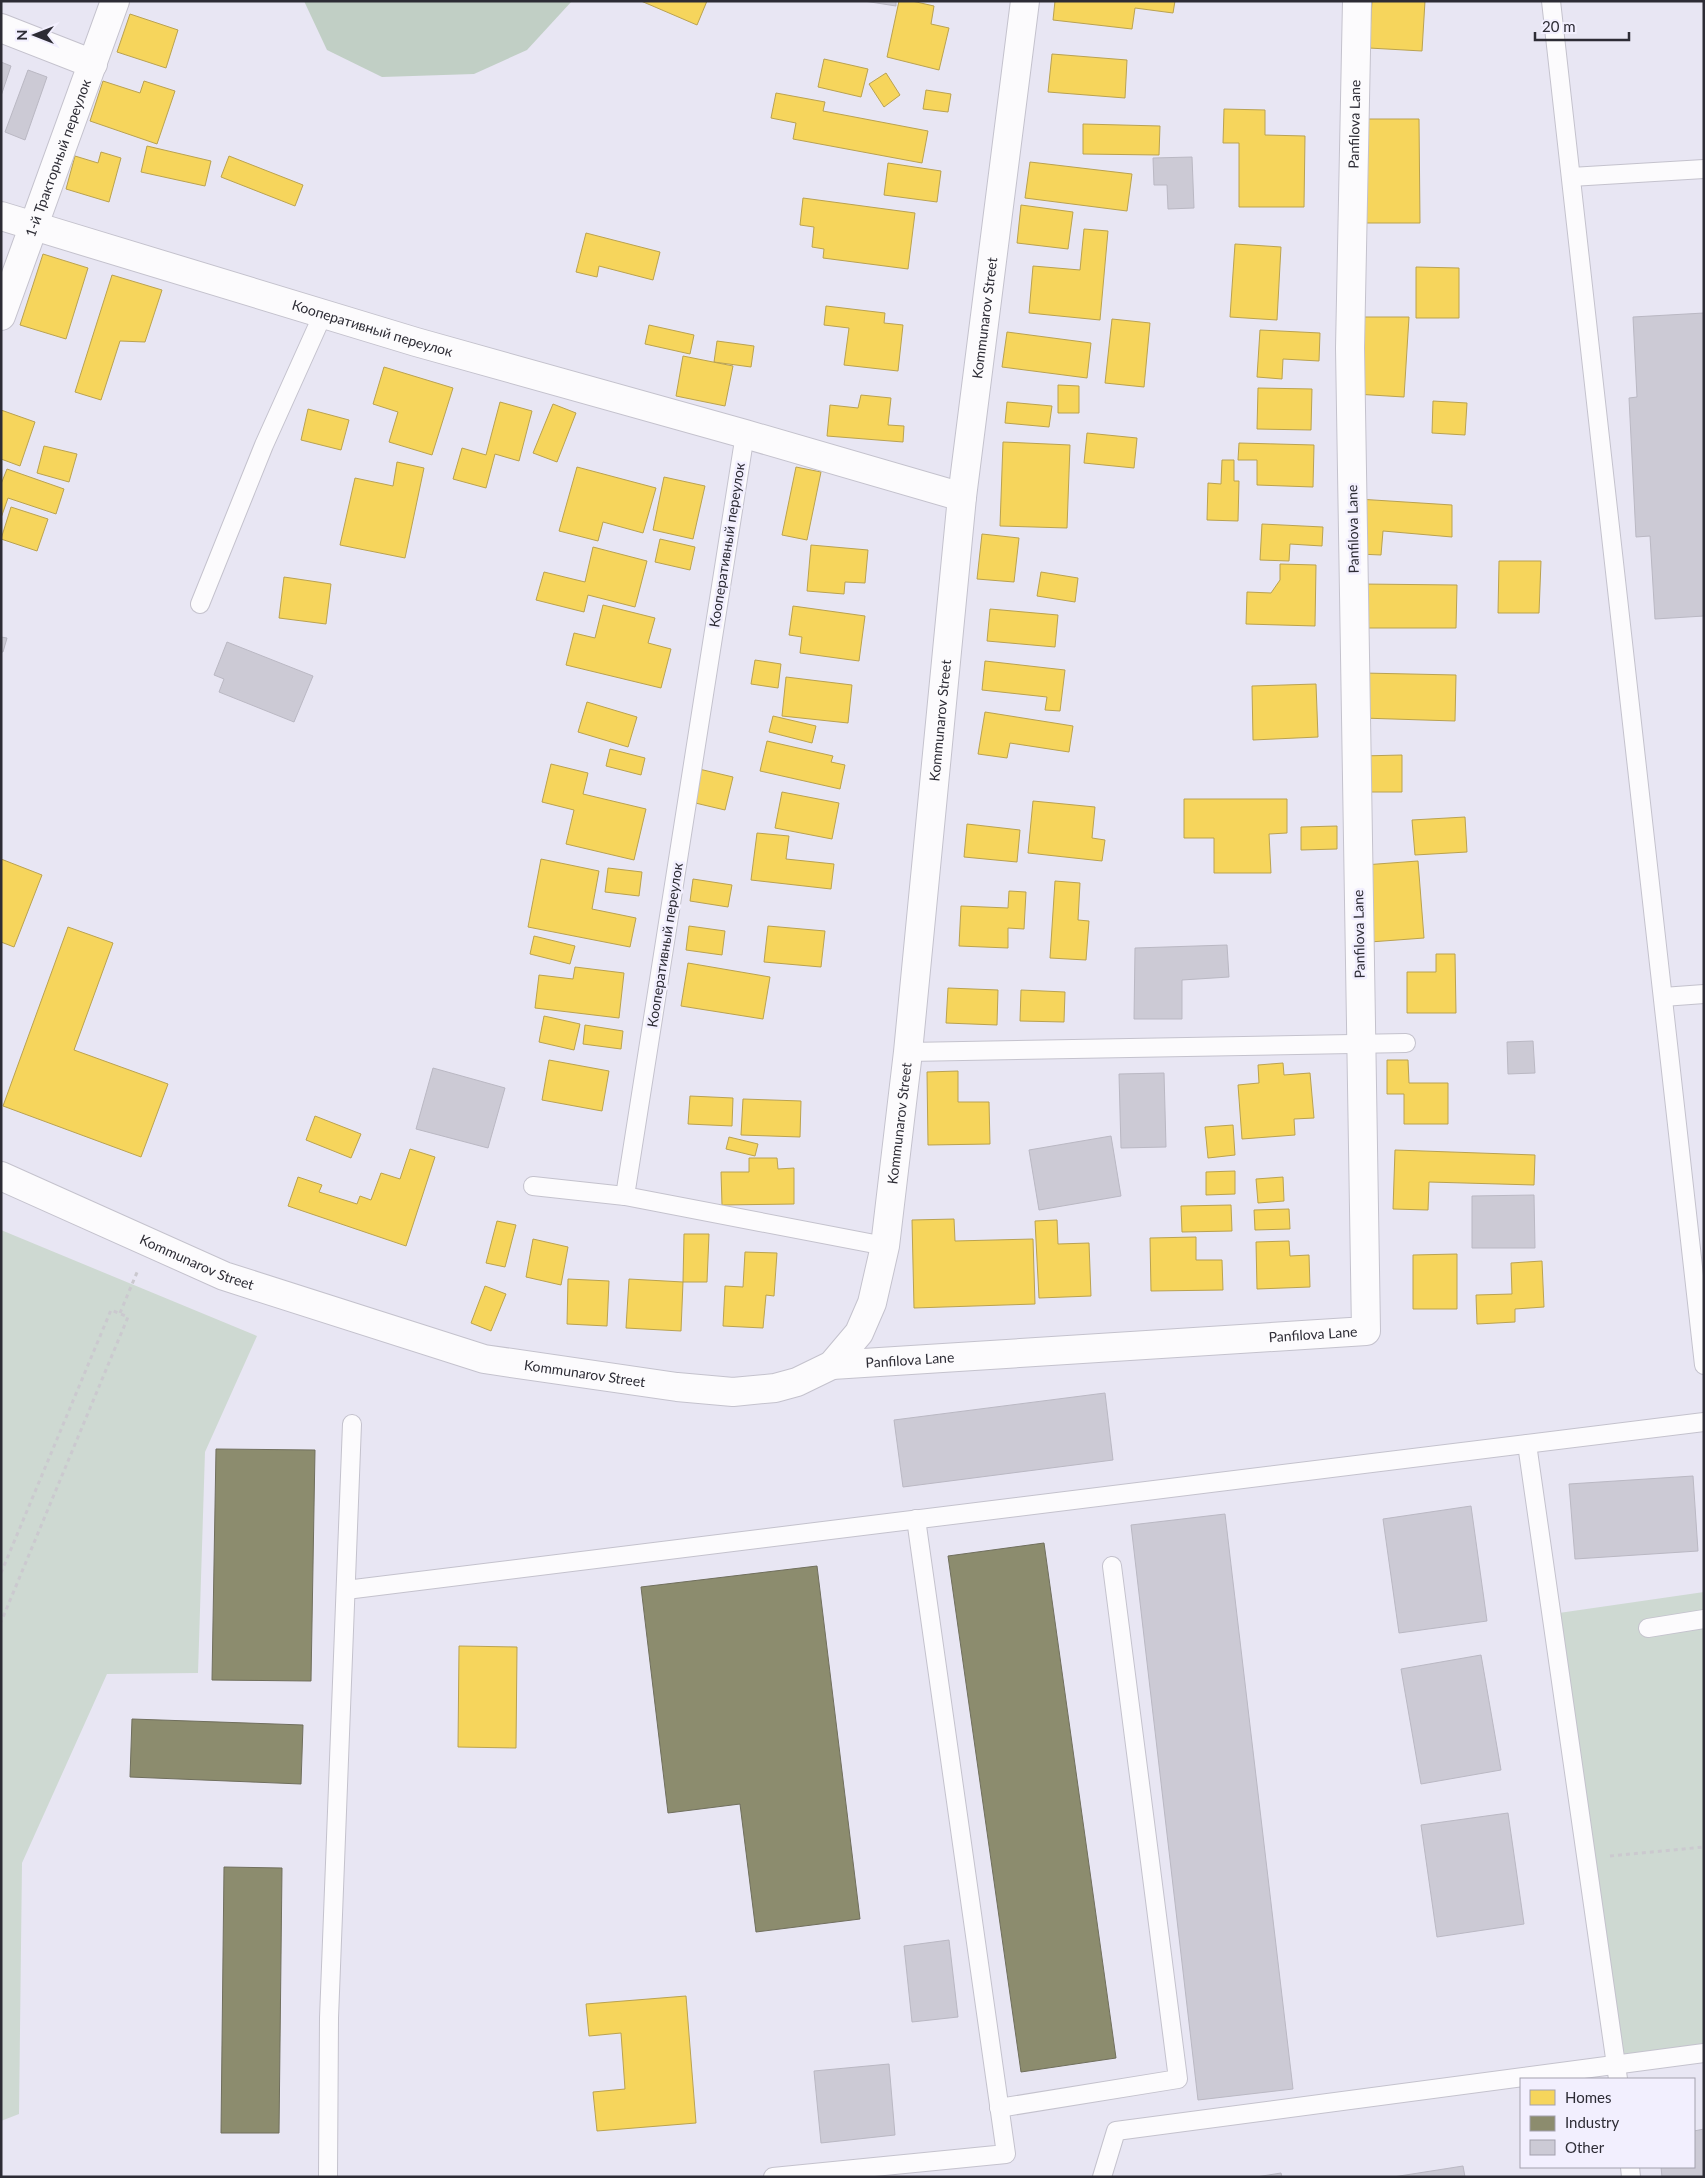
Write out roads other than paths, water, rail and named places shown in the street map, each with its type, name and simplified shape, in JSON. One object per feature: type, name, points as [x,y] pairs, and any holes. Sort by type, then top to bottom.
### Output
[{"type":"street","name":"1-й Тракторный переулок","points":[[1,316],[115,1]]},
{"type":"street","name":"Kommunarov Street","points":[[1,1176],[224,1276],[484,1359],[677,1387],[733,1392],[775,1388],[797,1382],[832,1365],[859,1333],[869,1310],[885,1246],[908,1052],[962,497],[1025,1]]},
{"type":"street","name":"Panfilova Lane","points":[[832,1365],[1366,1331],[1350,348],[1357,1]]},
{"type":"street","points":[[1,28],[93,64]]},
{"type":"street","name":"Кооперативный переулок","points":[[1,216],[323,314],[962,497]]},
{"type":"lane","points":[[1551,1],[1704,1365]]},
{"type":"lane","points":[[1571,177],[1704,169]]},
{"type":"lane","points":[[200,604],[264,445],[323,314]]},
{"type":"lane","name":"Кооперативный переулок","points":[[625,1196],[745,434]]},
{"type":"lane","points":[[1663,997],[1704,994]]},
{"type":"lane","points":[[908,1052],[1406,1043]]},
{"type":"lane","points":[[533,1186],[625,1196],[885,1246]]},
{"type":"lane","points":[[346,1590],[1704,1422]]},
{"type":"lane","points":[[328,2177],[329,2018],[352,1424]]},
{"type":"lane","points":[[1528,1444],[1617,2072]]},
{"type":"lane","points":[[773,2177],[1006,2154],[916,1519]]},
{"type":"lane","points":[[999,2108],[1178,2079],[1112,1566]]},
{"type":"lane","points":[[1648,1628],[1704,1619]]},
{"type":"lane","points":[[1567,2078],[1617,2072],[1704,2053]]},
{"type":"lane","points":[[1102,2177],[1116,2132],[1520,2084]]}]
